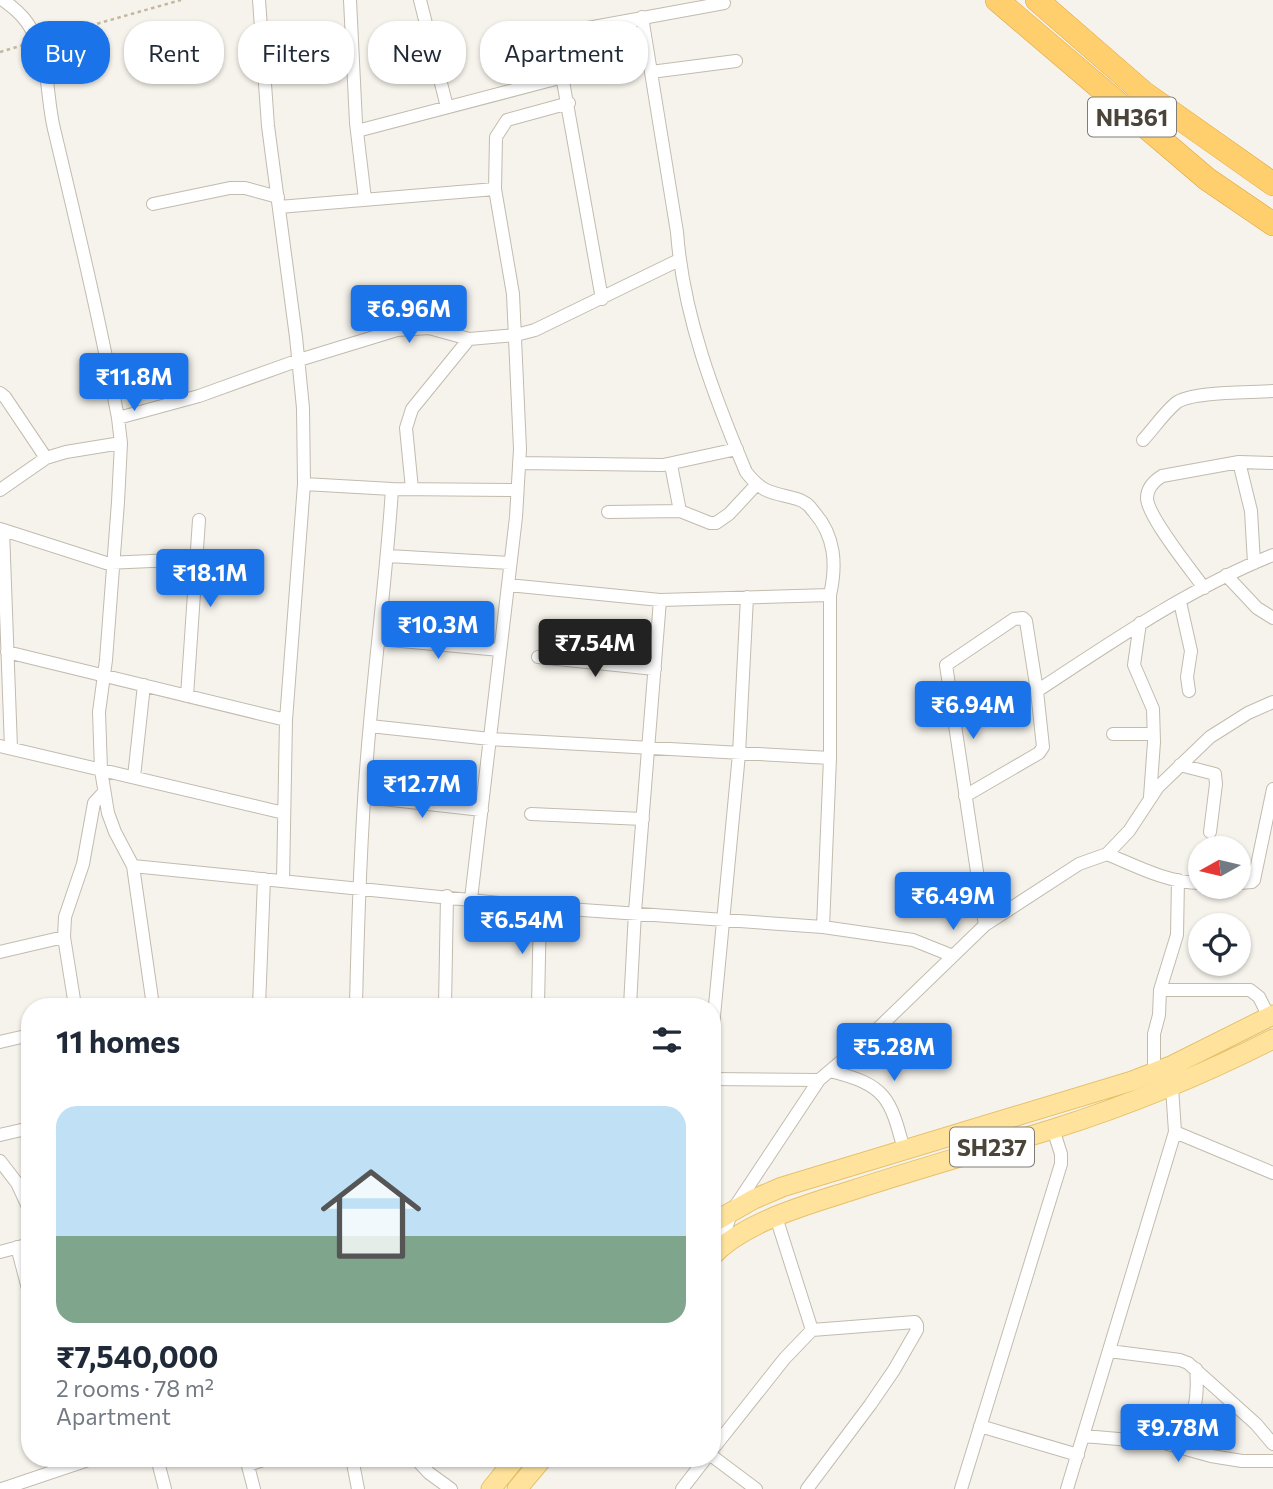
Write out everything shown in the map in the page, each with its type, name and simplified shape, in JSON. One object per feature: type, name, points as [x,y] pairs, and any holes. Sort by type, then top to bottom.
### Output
[{"type":"highway","name":"NH361","points":[[997,0],[1207,179],[1273,224]]},
{"type":"highway","name":"NH361","points":[[1037,0],[1144,93],[1273,184]]},
{"type":"main road","name":"SH237","points":[[721,1218],[782,1187],[1132,1082],[1271,1016]]},
{"type":"main road","name":"SH237","points":[[721,1249],[749,1229],[803,1206],[1053,1129],[1172,1087],[1273,1039]]},
{"type":"main road","points":[[491,1489],[509,1467]]},
{"type":"main road","points":[[517,1489],[535,1467]]},
{"type":"street","points":[[3,0],[22,13],[26,21]]},
{"type":"street","points":[[259,0],[268,125],[303,408],[304,484],[286,720],[283,881]]},
{"type":"street","points":[[350,0],[357,131],[365,200]]},
{"type":"street","points":[[421,0],[447,107]]},
{"type":"street","points":[[622,21],[724,3]]},
{"type":"street","points":[[642,17],[677,232],[679,260],[694,331],[746,471],[756,485],[767,492],[799,499],[808,504],[819,517],[833,547],[835,570],[831,595],[830,758],[823,927]]},
{"type":"street","points":[[650,72],[736,61]]},
{"type":"street","points":[[46,84],[51,117],[85,257],[121,443],[114,564],[99,712],[101,770],[115,832],[133,866],[150,998]]},
{"type":"street","points":[[357,131],[536,84]]},
{"type":"street","points":[[565,84],[601,299]]},
{"type":"street","points":[[471,899],[508,584],[519,463],[516,335],[507,251],[495,189],[496,137],[507,120],[569,103]]},
{"type":"street","points":[[153,204],[230,188],[245,188],[278,202],[365,200],[495,189]]},
{"type":"street","points":[[118,418],[199,396],[299,360],[397,330],[429,328],[469,339],[516,335],[557,321],[679,260]]},
{"type":"street","points":[[412,489],[407,419],[412,409],[469,339]]},
{"type":"street","points":[[1143,440],[1177,402],[1187,398],[1203,394],[1273,391]]},
{"type":"street","points":[[0,393],[46,458]]},
{"type":"street","points":[[0,490],[46,458],[121,443]]},
{"type":"street","points":[[519,463],[671,465],[737,449]]},
{"type":"street","points":[[1239,462],[1251,510],[1254,563]]},
{"type":"street","points":[[1204,588],[1151,514],[1147,498],[1152,483],[1162,476],[1239,462],[1273,464]]},
{"type":"street","points":[[671,465],[680,511]]},
{"type":"street","points":[[304,484],[392,489],[517,490]]},
{"type":"street","points":[[608,512],[680,511],[716,523],[729,514],[756,485]]},
{"type":"street","points":[[356,998],[365,797],[392,489]]},
{"type":"street","points":[[187,696],[199,520]]},
{"type":"street","points":[[197,559],[114,564],[1,530],[7,652],[5,747],[284,813]]},
{"type":"street","points":[[1037,691],[1140,623],[1226,575],[1273,555]]},
{"type":"street","points":[[388,556],[510,563]]},
{"type":"street","points":[[1226,575],[1257,608],[1273,618]]},
{"type":"street","points":[[508,584],[660,600],[831,595]]},
{"type":"street","points":[[716,998],[739,754],[747,597]]},
{"type":"street","points":[[630,998],[660,600]]},
{"type":"street","points":[[1180,602],[1191,651],[1187,677],[1189,691]]},
{"type":"street","points":[[965,796],[1038,753],[1043,747],[1037,691],[1026,621],[1023,618],[1014,619],[948,662],[946,671],[965,796],[985,925]]},
{"type":"street","points":[[1140,623],[1134,665],[1153,709],[1149,800]]},
{"type":"street","points":[[379,639],[500,650]]},
{"type":"street","points":[[7,652],[286,720]]},
{"type":"street","points":[[538,657],[655,669]]},
{"type":"street","points":[[134,777],[144,685]]},
{"type":"street","points":[[721,1239],[732,1211],[819,1080],[864,1042],[985,925],[1079,864],[1107,854],[1129,831],[1158,788],[1210,737],[1248,713],[1273,702]]},
{"type":"street","points":[[370,726],[490,739],[830,758]]},
{"type":"street","points":[[1113,734],[1153,734]]},
{"type":"street","points":[[1180,765],[1214,774],[1216,784],[1210,832]]},
{"type":"street","points":[[1251,882],[1254,880],[1273,789]]},
{"type":"street","points":[[74,998],[64,937],[65,917],[83,864],[94,803],[104,792]]},
{"type":"street","points":[[365,797],[482,810]]},
{"type":"street","points":[[531,814],[643,819]]},
{"type":"street","points":[[1107,854],[1154,874],[1188,881]]},
{"type":"street","points":[[133,866],[540,907],[823,927],[913,940],[953,956]]},
{"type":"street","points":[[259,998],[264,879]]},
{"type":"street","points":[[1154,1072],[1154,1034],[1159,1015],[1160,990],[1177,934],[1178,880]]},
{"type":"street","points":[[445,998],[447,896]]},
{"type":"street","points":[[538,998],[540,907]]},
{"type":"street","points":[[0,952],[64,937]]},
{"type":"street","points":[[1160,990],[1250,990],[1259,997],[1271,1016]]},
{"type":"street","points":[[0,1042],[21,1037]]},
{"type":"street","points":[[830,1071],[858,1078],[883,1095],[894,1111],[904,1150]]},
{"type":"street","points":[[721,1079],[819,1080]]},
{"type":"street","points":[[1067,1489],[1175,1132],[1172,1087]]},
{"type":"street","points":[[961,1489],[1061,1164],[1061,1154],[1053,1129]]},
{"type":"street","points":[[0,1135],[21,1130]]},
{"type":"street","points":[[1175,1132],[1273,1173]]},
{"type":"street","points":[[0,1161],[21,1192]]},
{"type":"street","points":[[776,1217],[813,1330]]},
{"type":"street","points":[[0,1252],[21,1247]]},
{"type":"street","points":[[721,1441],[785,1358],[813,1330],[908,1322],[917,1325],[917,1330],[894,1370],[807,1489]]},
{"type":"street","points":[[1109,1351],[1180,1360],[1196,1369],[1256,1424],[1273,1444]]},
{"type":"street","points":[[1177,1446],[1187,1432],[1197,1405],[1196,1369]]},
{"type":"street","points":[[980,1426],[1079,1455]]},
{"type":"street","points":[[1084,1436],[1177,1446],[1223,1458],[1273,1461]]},
{"type":"street","points":[[721,1460],[756,1489]]},
{"type":"street","points":[[2,1489],[67,1467]]},
{"type":"street","points":[[159,1467],[165,1489]]},
{"type":"street","points":[[248,1467],[254,1489]]},
{"type":"street","points":[[354,1467],[358,1489]]},
{"type":"street","points":[[425,1467],[451,1489]]},
{"type":"street","points":[[682,1489],[699,1467]]},
{"type":"path","points":[[107,21],[181,0]]},
{"type":"path","points":[[0,52],[21,46]]}]
